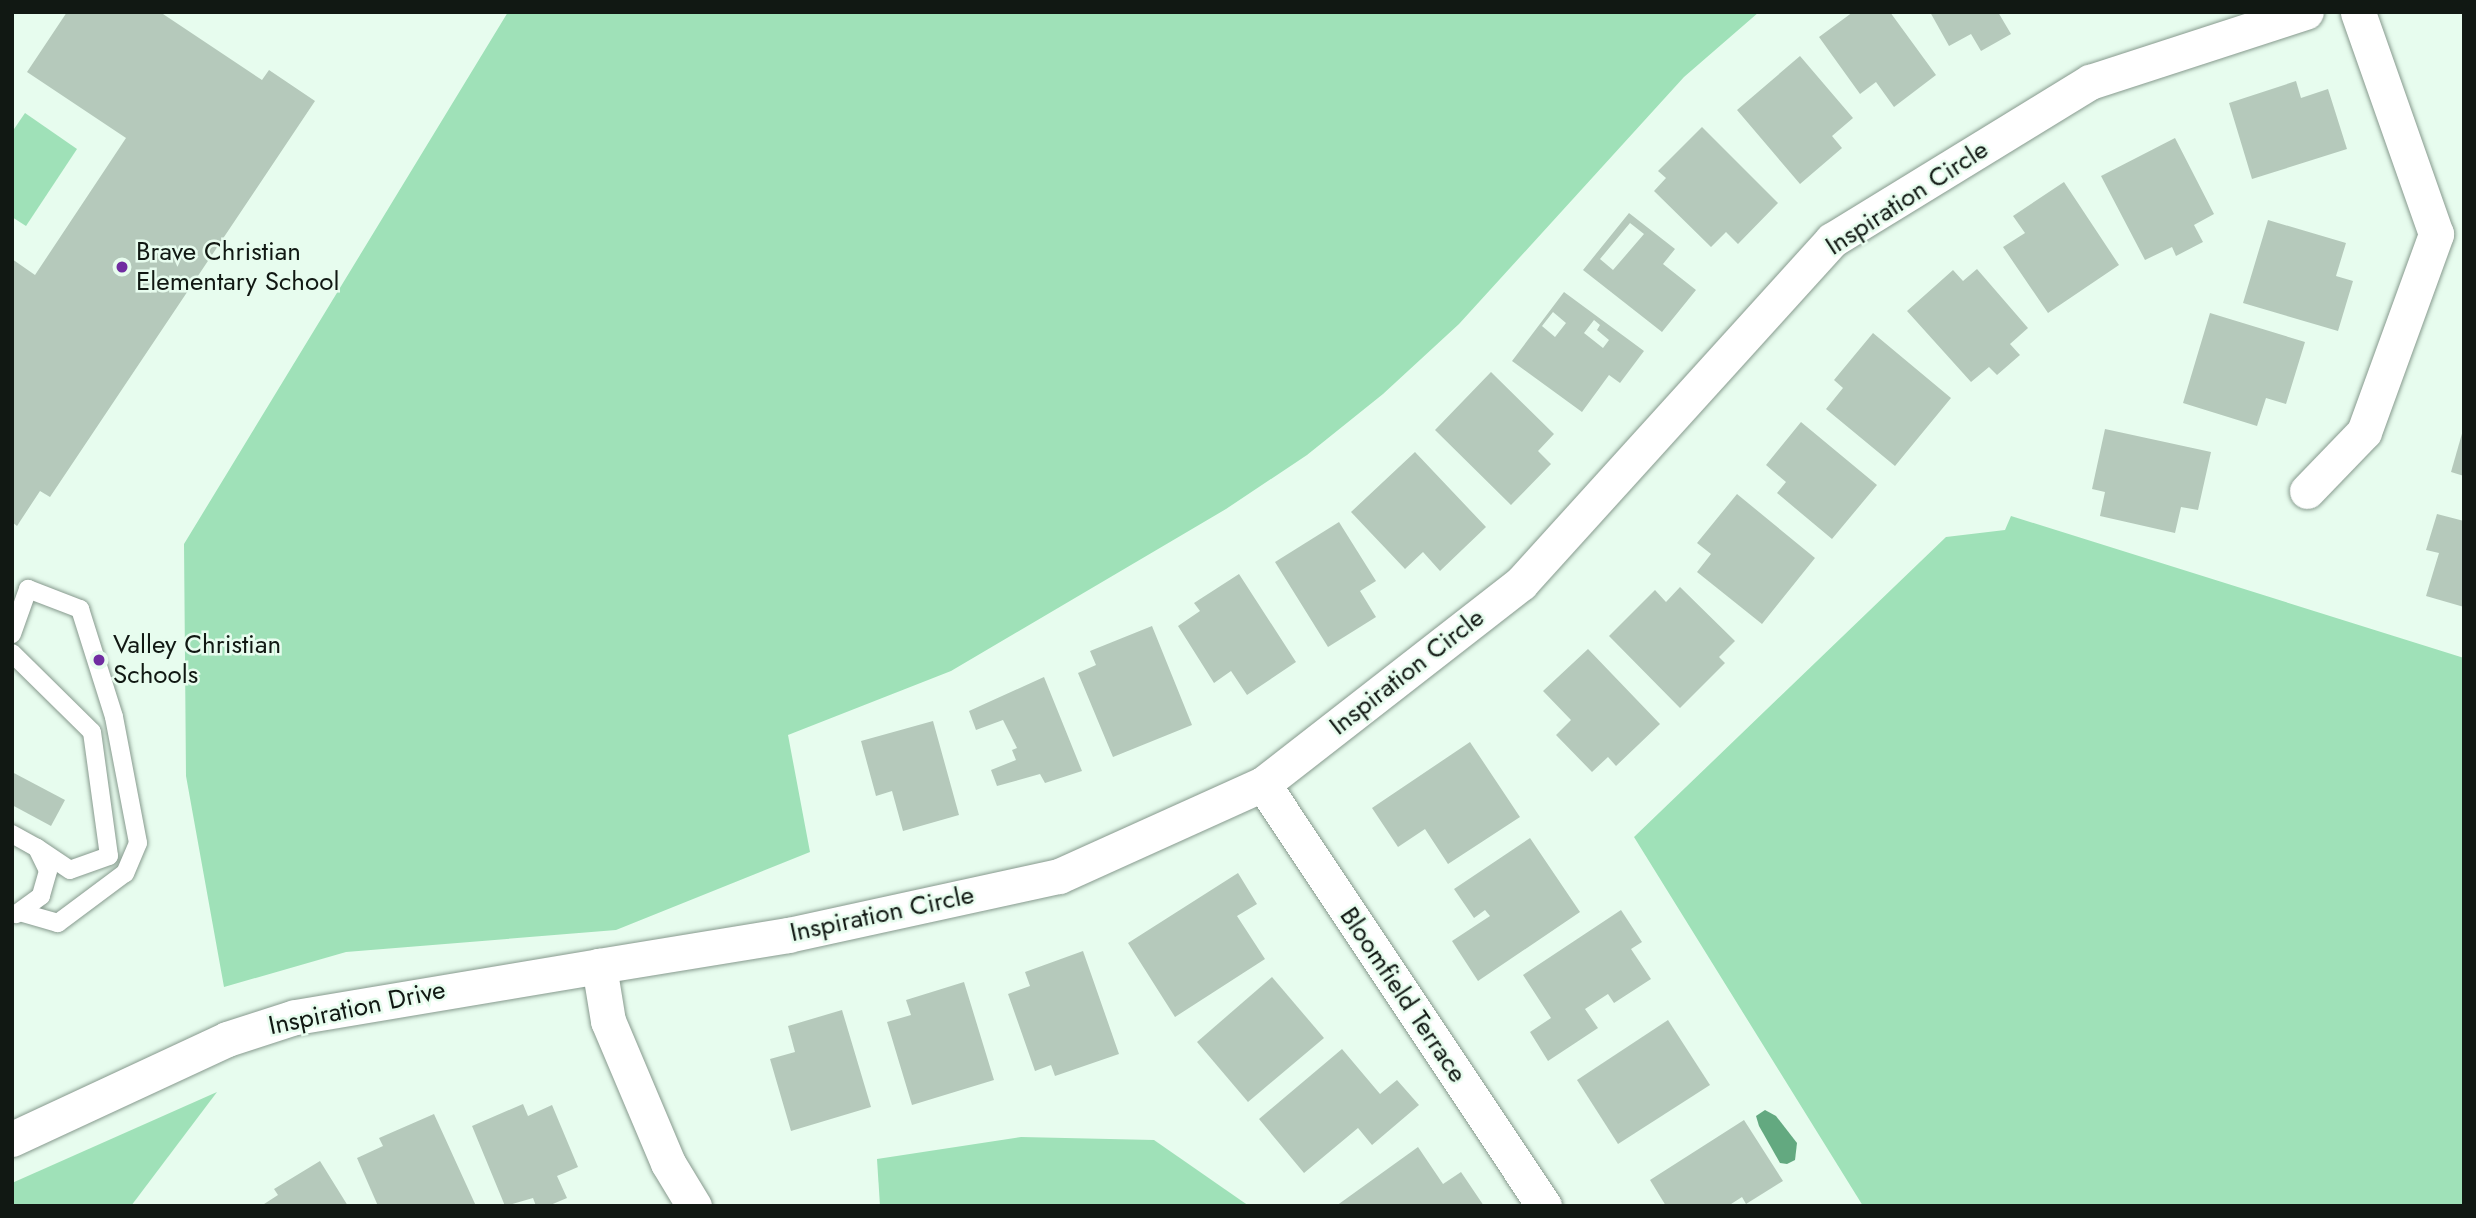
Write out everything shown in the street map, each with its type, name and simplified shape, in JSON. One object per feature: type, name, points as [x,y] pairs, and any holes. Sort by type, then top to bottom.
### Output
[{"type":"street","name":"Inspiration Circle","points":[[599,965],[788,935],[1059,876],[1263,784],[1521,583],[1832,240],[2090,82],[2306,12]]},
{"type":"street","points":[[2306,491],[2364,432],[2436,234],[2358,12]]},
{"type":"street","name":"Bloomfield Terrace","points":[[1263,784],[1544,1206]]},
{"type":"street","points":[[599,965],[608,1021],[668,1163],[694,1206]]},
{"type":"street","name":"Inspiration Drive","points":[[12,1139],[261,1027],[333,1008],[599,965]]},
{"type":"lane","points":[[12,634],[28,589],[80,609],[114,717],[138,843],[125,873],[58,923],[17,914]]},
{"type":"lane","points":[[12,653],[92,732],[109,856],[70,870],[12,834]]},
{"type":"lane","points":[[17,914],[41,896],[48,871],[37,848]]},
{"type":"shaded area","points":[[508,12],[1759,12],[1684,77],[1459,324],[1383,394],[1307,455],[1226,509],[951,671],[788,735],[810,852],[616,930],[346,952],[224,987],[186,776],[184,544]]},
{"type":"shaded area","points":[[25,113],[77,149],[26,226],[12,217],[12,132]]},
{"type":"shaded area","points":[[2011,516],[2464,658],[2464,1206],[1863,1206],[1634,837],[1946,537],[2005,530]]},
{"type":"shaded area","points":[[217,1092],[131,1206],[12,1206],[12,1183]]},
{"type":"shaded area","points":[[1765,1110],[1776,1116],[1797,1143],[1795,1160],[1787,1164],[1780,1163],[1759,1126],[1756,1116]]},
{"type":"shaded area","points":[[1021,1137],[1154,1140],[1249,1206],[880,1206],[877,1159]]},
{"type":"building","name":"Brave Christian Elementary School","points":[[67,12],[160,12],[262,80],[269,70],[315,101],[50,497],[40,491],[17,526],[12,522],[12,259],[35,275],[126,138],[27,72]]},
{"type":"building","points":[[1853,12],[1890,12],[1936,75],[1894,107],[1876,82],[1860,94],[1819,37]]},
{"type":"building","points":[[1930,12],[1998,12],[2011,34],[1981,51],[1971,34],[1949,46]]},
{"type":"building","points":[[1800,56],[1853,118],[1832,136],[1842,148],[1800,184],[1737,110]]},
{"type":"building","points":[[2296,81],[2301,98],[2328,89],[2347,149],[2252,179],[2229,103]]},
{"type":"building","points":[[1702,127],[1778,203],[1738,244],[1726,232],[1711,247],[1654,191],[1666,178],[1658,171]]},
{"type":"building","points":[[2175,138],[2214,214],[2194,225],[2203,242],[2176,256],[2172,247],[2145,260],[2101,176]]},
{"type":"building","points":[[2064,182],[2119,265],[2048,313],[2003,247],[2025,233],[2013,216]]},
{"type":"building","points":[[1629,213],[1675,249],[1663,264],[1696,290],[1662,332],[1583,270]],"holes":[[[1630,223],[1644,234],[1613,270],[1600,259]]]},
{"type":"building","points":[[2268,220],[2346,243],[2336,276],[2353,281],[2338,331],[2243,303]]},
{"type":"building","points":[[1977,269],[2028,328],[2010,344],[2020,355],[1997,375],[1989,367],[1971,382],[1907,311],[1953,270],[1963,281]]},
{"type":"building","points":[[1564,292],[1644,351],[1620,383],[1609,375],[1582,412],[1512,361]],"holes":[[[1553,312],[1566,323],[1555,337],[1542,326]],[[1594,320],[1600,325],[1597,330],[1609,340],[1603,348],[1584,333]]]},
{"type":"building","points":[[2210,313],[2305,342],[2286,404],[2266,398],[2257,426],[2183,403]]},
{"type":"building","points":[[1873,333],[1951,398],[1895,466],[1826,409],[1843,388],[1834,380]]},
{"type":"building","points":[[1491,372],[1554,434],[1538,451],[1551,464],[1511,505],[1435,430]]},
{"type":"building","points":[[1801,422],[1877,485],[1832,539],[1777,493],[1786,482],[1766,465]]},
{"type":"building","points":[[2105,429],[2211,452],[2198,510],[2181,507],[2175,533],[2100,516],[2105,492],[2092,489]]},
{"type":"building","points":[[2464,430],[2464,476],[2451,472]]},
{"type":"building","points":[[1415,452],[1486,527],[1440,571],[1423,552],[1405,569],[1351,512]]},
{"type":"building","points":[[1737,494],[1815,558],[1762,624],[1697,572],[1711,554],[1697,543]]},
{"type":"building","points":[[2437,514],[2464,521],[2464,607],[2426,596],[2439,553],[2426,550]]},
{"type":"building","points":[[1339,522],[1376,581],[1360,591],[1376,617],[1328,647],[1275,562]]},
{"type":"building","points":[[1239,574],[1296,662],[1247,695],[1231,671],[1214,683],[1178,626],[1200,611],[1194,603]]},
{"type":"building","points":[[1680,587],[1735,641],[1719,657],[1725,663],[1680,708],[1609,636],[1655,590],[1666,602]]},
{"type":"building","points":[[1152,626],[1192,725],[1113,757],[1078,673],[1096,665],[1090,651]]},
{"type":"building","points":[[1588,649],[1660,724],[1616,766],[1608,757],[1592,772],[1556,735],[1571,720],[1543,691]]},
{"type":"building","points":[[1044,677],[1082,771],[1045,783],[1040,774],[997,786],[991,770],[1016,760],[1012,750],[1017,748],[1003,720],[976,730],[969,711]]},
{"type":"building","points":[[933,721],[959,815],[903,831],[892,791],[876,796],[861,741]]},
{"type":"building","points":[[1470,742],[1520,817],[1448,864],[1425,829],[1398,847],[1372,808]]},
{"type":"building","points":[[12,772],[65,800],[51,826],[12,805]]},
{"type":"building","points":[[1530,838],[1580,912],[1478,981],[1452,941],[1490,916],[1485,910],[1474,918],[1454,889]]},
{"type":"building","points":[[1238,873],[1257,904],[1237,916],[1265,959],[1175,1017],[1128,943]]},
{"type":"building","points":[[1621,910],[1642,942],[1631,949],[1651,979],[1614,1003],[1608,994],[1585,1009],[1598,1028],[1548,1061],[1530,1032],[1551,1018],[1523,975]]},
{"type":"building","points":[[1083,951],[1119,1054],[1055,1076],[1051,1065],[1035,1071],[1008,994],[1030,986],[1025,972]]},
{"type":"building","points":[[1272,977],[1324,1038],[1248,1102],[1197,1042]]},
{"type":"building","points":[[964,982],[994,1080],[912,1105],[887,1022],[911,1015],[906,1000]]},
{"type":"building","points":[[842,1010],[871,1107],[791,1131],[770,1059],[795,1052],[788,1026]]},
{"type":"building","points":[[1668,1020],[1710,1085],[1618,1144],[1577,1080]]},
{"type":"building","points":[[1342,1049],[1380,1094],[1397,1080],[1419,1105],[1372,1145],[1358,1128],[1304,1173],[1259,1119]]},
{"type":"building","points":[[523,1104],[528,1116],[552,1105],[578,1167],[557,1176],[567,1198],[548,1206],[536,1206],[533,1198],[505,1206],[472,1126]]},
{"type":"building","points":[[434,1114],[476,1206],[378,1206],[357,1158],[383,1146],[379,1138]]},
{"type":"building","points":[[1744,1120],[1783,1181],[1746,1204],[1742,1197],[1728,1206],[1666,1206],[1650,1180]]},
{"type":"building","points":[[1418,1147],[1443,1184],[1461,1172],[1484,1206],[1336,1206]]},
{"type":"building","points":[[320,1161],[348,1206],[261,1206],[278,1195],[274,1189]]},
{"type":"place","name":"Brave Christian Elementary School","points":[[122,267]]},
{"type":"place","name":"Valley Christian Schools","points":[[99,660]]}]
